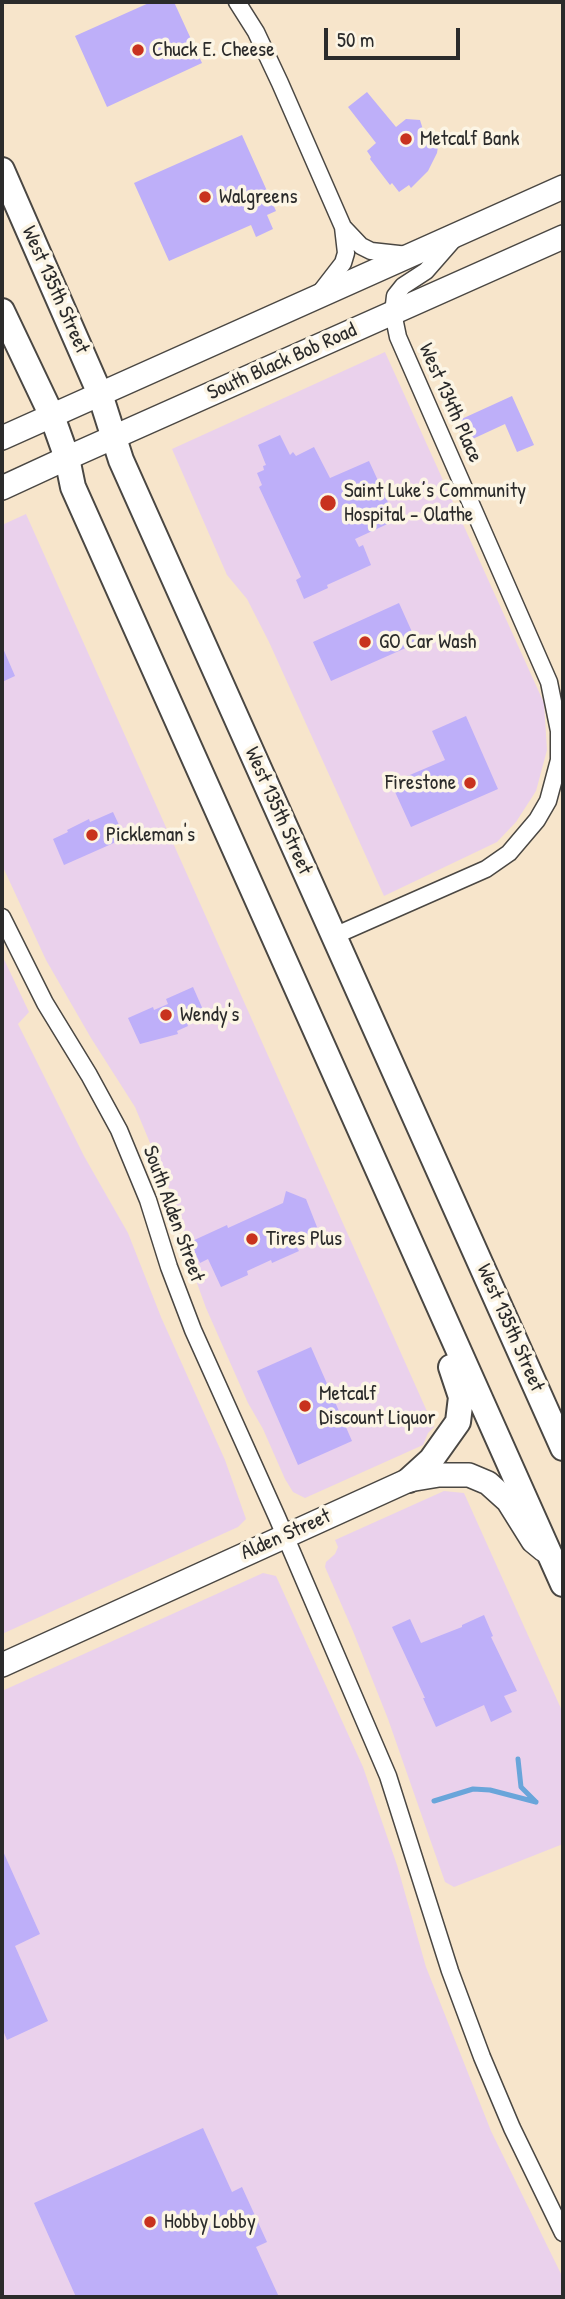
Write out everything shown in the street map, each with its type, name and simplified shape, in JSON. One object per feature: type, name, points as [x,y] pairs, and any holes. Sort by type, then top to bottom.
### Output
[{"type":"main road","name":"West 135th Street","points":[[2,170],[100,394],[121,460],[563,1448]]},
{"type":"main road","name":"South Black Bob Road","points":[[2,438],[563,187]]},
{"type":"main road","name":"South Black Bob Road","points":[[2,488],[66,457],[563,237]]},
{"type":"main road","points":[[2,311],[52,416],[73,487],[563,1584]]},
{"type":"main road","points":[[340,1086],[332,1100],[458,1382],[461,1397],[458,1422],[452,1434],[431,1460],[409,1480]]},
{"type":"main road","name":"Alden Street","points":[[2,1665],[409,1480],[439,1475],[469,1475],[488,1483],[508,1501],[533,1541],[551,1556]]},
{"type":"street","points":[[237,2],[256,32],[343,227],[343,263],[315,299]]},
{"type":"street","points":[[343,227],[361,246],[371,251],[411,255]]},
{"type":"street","points":[[393,313],[395,296],[403,286],[426,271],[461,232]]},
{"type":"street","name":"West 134th Place","points":[[334,936],[486,869],[509,853],[537,820],[548,801],[559,760],[559,731],[549,682],[398,337],[393,313]]},
{"type":"street","name":"South Alden Street","points":[[2,917],[45,1003],[120,1130],[148,1200],[193,1330],[388,1776],[450,1972],[482,2057],[512,2128],[563,2233]]},
{"type":"shaded area","points":[[385,352],[544,703],[547,750],[536,791],[516,822],[497,842],[384,896],[269,642],[247,599],[227,575],[172,449]]},
{"type":"shaded area","points":[[26,514],[434,1427],[423,1445],[305,1498],[293,1492],[285,1479],[206,1308],[193,1272],[178,1210],[135,1107],[46,960],[2,865],[2,525]]},
{"type":"shaded area","points":[[2,955],[29,1012],[18,1024],[84,1156],[128,1233],[161,1317],[225,1460],[246,1519],[238,1527],[2,1634]]},
{"type":"shaded area","points":[[444,1491],[464,1493],[563,1713],[563,1844],[454,1887],[445,1882],[388,1719],[325,1567],[338,1547],[335,1540]]},
{"type":"shaded area","points":[[263,1573],[276,1576],[363,1767],[397,1865],[426,1967],[491,2131],[563,2278],[563,2297],[2,2297],[2,1691]]},
{"type":"building","name":"Chuck E. Cheese","points":[[151,2],[174,2],[202,63],[107,107],[75,36]]},
{"type":"building","name":"Metcalf Bank","points":[[367,92],[396,127],[406,119],[420,120],[425,136],[440,134],[437,153],[428,171],[411,188],[409,185],[399,192],[392,183],[390,185],[370,159],[367,151],[376,143],[348,107]]},
{"type":"building","name":"Walgreens","points":[[242,135],[276,211],[267,215],[273,229],[256,237],[251,225],[169,261],[134,183]]},
{"type":"building","points":[[512,396],[534,445],[517,452],[505,424],[464,443],[455,422]]},
{"type":"building","name":"Saint Luke’s Community Hospital - Olathe","points":[[280,435],[290,455],[293,452],[296,456],[314,447],[330,478],[369,461],[396,520],[355,539],[359,547],[363,545],[371,565],[304,599],[296,580],[301,577],[259,487],[262,485],[257,473],[264,470],[263,466],[266,465],[258,445]]},
{"type":"building","name":"GO Car Wash","points":[[399,603],[417,643],[331,681],[313,642]]},
{"type":"building","points":[[2,646],[15,676],[2,682]]},
{"type":"building","points":[[466,716],[498,789],[411,827],[391,783],[445,760],[432,731]]},
{"type":"building","name":"Pickleman's","points":[[113,812],[125,838],[64,865],[53,839],[89,819],[90,822]]},
{"type":"building","name":"Wendy's","points":[[193,987],[204,1012],[186,1021],[188,1026],[177,1031],[178,1034],[140,1044],[128,1018],[153,1007],[154,1010],[168,1004],[166,999]]},
{"type":"building","name":"Tires Plus","points":[[286,1191],[306,1199],[317,1227],[313,1236],[301,1242],[303,1246],[297,1248],[299,1251],[247,1271],[248,1275],[221,1287],[208,1259],[200,1263],[190,1242],[283,1203]]},
{"type":"building","name":"Metcalf Discount Liquor","points":[[311,1347],[352,1441],[298,1465],[257,1371]]},
{"type":"building","points":[[484,1615],[493,1636],[491,1637],[517,1691],[504,1696],[512,1712],[491,1722],[484,1705],[436,1727],[392,1627],[410,1619],[421,1643]]},
{"type":"building","points":[[2,1849],[40,1934],[15,1946],[48,2021],[7,2040],[2,2028]]},
{"type":"building","name":"Hobby Lobby","points":[[203,2128],[232,2192],[242,2187],[267,2242],[256,2247],[279,2297],[76,2297],[34,2203]]},
{"type":"waterway","points":[[518,1759],[521,1787],[536,1802]]},
{"type":"waterway","points":[[434,1801],[473,1789],[490,1790],[536,1802]]},
{"type":"place","name":"Chuck E. Cheese","points":[[138,50]]},
{"type":"place","name":"Metcalf Bank","points":[[406,139]]},
{"type":"place","name":"Walgreens","points":[[205,197]]},
{"type":"place","name":"Saint Luke’s Community Hospital - Olathe","points":[[328,503]]},
{"type":"place","name":"GO Car Wash","points":[[365,642]]},
{"type":"place","name":"Firestone","points":[[470,783]]},
{"type":"place","name":"Pickleman's","points":[[92,835]]},
{"type":"place","name":"Wendy's","points":[[166,1015]]},
{"type":"place","name":"Tires Plus","points":[[252,1239]]},
{"type":"place","name":"Metcalf Discount Liquor","points":[[305,1406]]},
{"type":"place","name":"Hobby Lobby","points":[[150,2222]]}]
